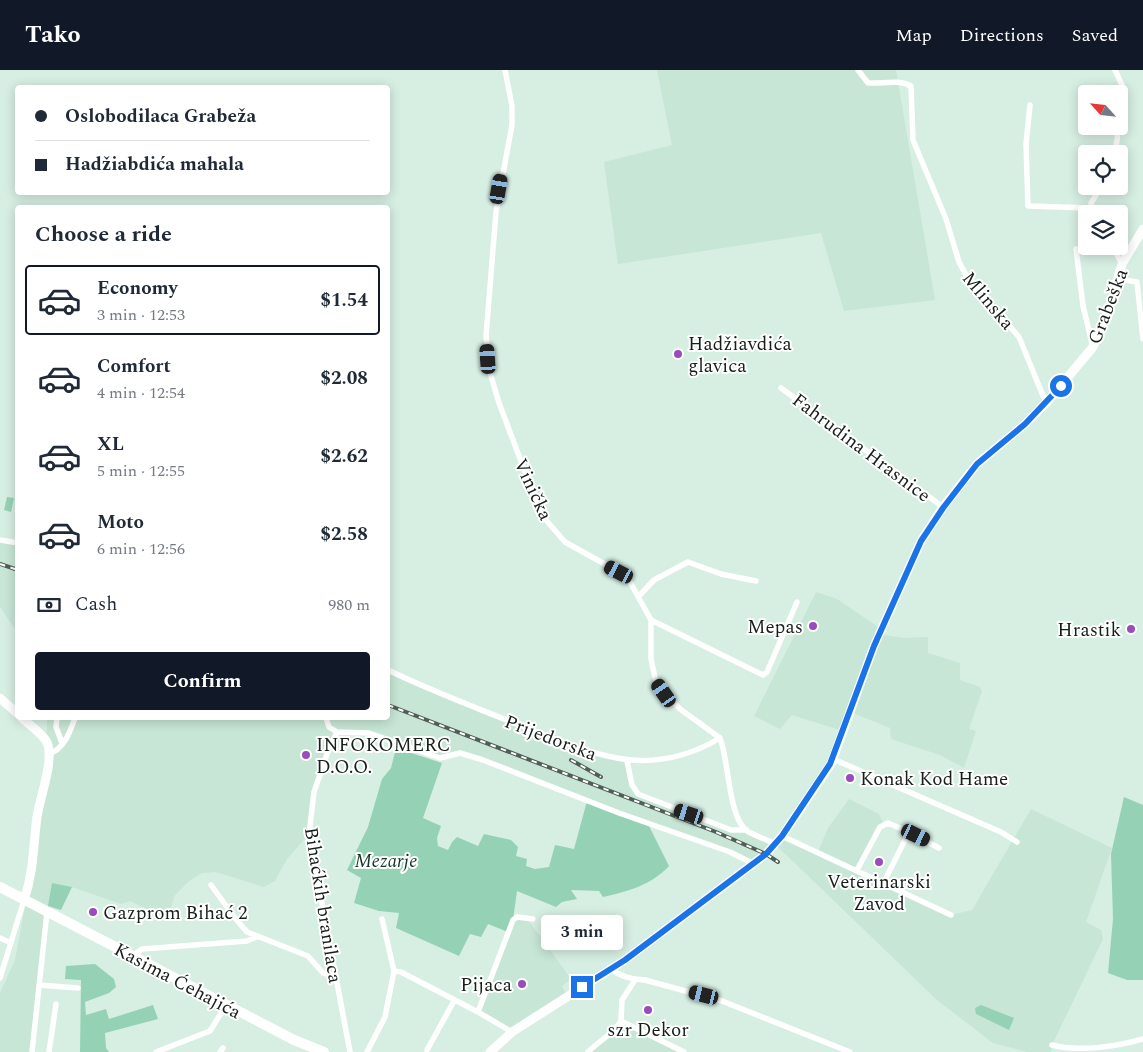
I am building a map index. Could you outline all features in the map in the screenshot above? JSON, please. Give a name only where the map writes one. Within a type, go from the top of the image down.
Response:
[{"type":"main road","name":"Kasima Ćehajića","points":[[0,887],[306,1046],[324,1052]]},
{"type":"street","name":"Vinička","points":[[505,70],[512,106],[512,125],[499,189],[486,336],[491,376],[508,429],[536,501],[546,520],[565,542],[624,576],[639,596],[651,620],[651,659],[656,682],[680,709],[720,738]]},
{"type":"street","name":"Mlinska","points":[[858,70],[868,83],[891,82],[911,86],[913,140],[946,219],[962,270],[1019,337],[1046,403]]},
{"type":"street","points":[[1114,70],[1121,79],[1122,85]]},
{"type":"street","points":[[1030,106],[1026,144],[1028,206],[1078,210]]},
{"type":"street","name":"Grabeška","points":[[490,1052],[512,1032],[611,969],[766,854],[776,844],[832,759],[858,687],[891,606],[921,541],[943,508],[977,464],[1025,424],[1046,403],[1093,347],[1100,333],[1122,264],[1143,229]]},
{"type":"street","points":[[1076,249],[1083,306],[1093,347]]},
{"type":"street","points":[[1117,255],[1122,264]]},
{"type":"street","points":[[1118,279],[1134,280],[1137,282],[1143,339]]},
{"type":"street","name":"Fahrudina Hrasnice","points":[[780,388],[943,508]]},
{"type":"street","points":[[0,540],[15,542]]},
{"type":"street","points":[[639,596],[654,580],[688,562],[721,574],[756,581]]},
{"type":"street","points":[[651,620],[763,674],[767,672],[797,602]]},
{"type":"street","name":"Prijedorska","points":[[390,671],[478,710],[582,750],[627,761],[647,762],[688,754],[720,738]]},
{"type":"street","points":[[0,698],[15,711]]},
{"type":"street","points":[[0,978],[11,943],[28,902],[34,860],[37,815],[48,754],[46,740],[24,720]]},
{"type":"street","points":[[57,720],[56,727],[62,743]]},
{"type":"street","points":[[48,754],[57,751],[67,739],[74,720]]},
{"type":"street","points":[[327,720],[329,726],[337,732],[368,732],[440,758],[460,754],[483,760],[619,813],[730,852],[752,864]]},
{"type":"street","name":"Bihaćkih branilaca","points":[[337,732],[316,785],[310,815],[309,834],[350,1052]]},
{"type":"street","points":[[720,738],[736,812],[747,830]]},
{"type":"street","points":[[832,759],[1002,832],[1017,842]]},
{"type":"street","points":[[627,761],[632,785],[638,794],[730,830],[747,830],[776,844]]},
{"type":"street","points":[[857,870],[884,824],[893,824],[939,848]]},
{"type":"street","points":[[884,882],[909,832]]},
{"type":"street","points":[[782,836],[952,915]]},
{"type":"street","points":[[211,885],[234,918],[247,932],[308,956],[323,973],[335,976]]},
{"type":"street","points":[[32,1052],[47,912]]},
{"type":"street","points":[[478,1012],[513,920],[517,917],[533,918]]},
{"type":"street","points":[[367,1052],[385,1017],[394,971],[382,919]]},
{"type":"street","points":[[133,956],[142,949],[247,941],[256,937]]},
{"type":"street","points":[[0,938],[11,943]]},
{"type":"street","points":[[611,969],[617,974],[635,980],[644,980],[704,995],[850,1052]]},
{"type":"street","points":[[394,971],[401,972],[512,1032]]},
{"type":"street","points":[[588,1052],[600,1040],[611,1035],[620,1021],[622,1000],[635,980]]},
{"type":"street","points":[[39,985],[78,988]]},
{"type":"street","points":[[427,1050],[454,1001]]},
{"type":"street","points":[[48,1052],[56,1004]]},
{"type":"street","points":[[156,1052],[210,1031],[226,1005]]},
{"type":"street","points":[[620,1021],[684,1052]]},
{"type":"street","points":[[1052,1045],[1063,1048],[1107,1048],[1143,1039]]},
{"type":"shaded area","points":[[657,70],[896,70],[935,300],[844,311],[821,233],[618,264],[604,162],[672,145]]},
{"type":"shaded area","points":[[0,540],[15,543],[15,629],[0,607]]},
{"type":"shaded area","points":[[816,592],[837,599],[881,629],[843,731],[792,715],[780,729],[754,716]]},
{"type":"shaded area","points":[[883,635],[904,638],[928,637],[928,653],[960,663],[960,680],[980,687],[982,691],[969,729],[976,731],[964,768],[940,755],[891,739],[890,728],[853,713]]},
{"type":"shaded area","points":[[390,671],[515,723],[627,761],[633,789],[731,830],[747,830],[775,844],[782,836],[818,852],[828,828],[849,799],[879,814],[884,824],[857,870],[951,915],[972,910],[1031,809],[1112,848],[1086,922],[1101,930],[1103,939],[1052,1045],[1051,1052],[1027,1052],[993,1043],[937,1000],[776,845],[752,863],[740,856],[460,753],[444,757],[369,733],[337,732],[319,778],[309,834],[287,859],[275,881],[264,887],[216,872],[202,873],[189,881],[175,895],[167,918],[130,901],[121,904],[75,888],[52,883],[32,1052],[0,1052],[0,993],[15,960],[26,901],[48,754],[42,737],[47,731],[47,720],[390,720]]},
{"type":"shaded area","points":[[526,917],[571,979],[562,986],[567,996],[512,1032],[478,1012],[513,920]]},
{"type":"shaded area","points":[[621,1021],[684,1052],[588,1052]]},
{"type":"green space","points":[[7,497],[14,498],[11,512],[4,510]]},
{"type":"green space","name":"Mezarje","points":[[396,748],[442,763],[423,818],[441,826],[437,838],[438,846],[448,850],[457,837],[478,846],[484,834],[511,840],[518,847],[516,856],[527,859],[526,866],[535,869],[549,867],[555,845],[574,849],[587,801],[648,824],[669,866],[655,878],[630,890],[612,895],[603,897],[599,891],[571,890],[577,899],[562,902],[556,907],[517,891],[513,920],[508,932],[488,924],[481,937],[470,934],[459,956],[396,928],[399,913],[379,911],[354,903],[361,878],[347,870],[368,827],[382,779],[391,768]]},
{"type":"green space","points":[[1124,797],[1143,805],[1143,980],[1127,980],[1108,973],[1113,919],[1111,854]]},
{"type":"green space","points":[[52,883],[72,887],[61,910],[48,906]]},
{"type":"green space","points":[[95,964],[114,979],[116,987],[109,993],[85,1002],[86,1015],[106,1009],[109,1019],[153,1005],[158,1019],[105,1033],[106,1048],[109,1052],[80,1052],[81,980],[65,979],[66,966]]},
{"type":"green space","points":[[981,1005],[1014,1018],[1009,1030],[976,1014],[975,1008]]},
{"type":"railway","points":[[0,564],[15,569]]},
{"type":"railway","points":[[390,706],[716,832],[766,854],[778,862]]},
{"type":"railway","points":[[571,760],[601,777]]},
{"type":"place","name":"Hadžiavdića glavica","points":[[678,354]]},
{"type":"place","name":"Mepas","points":[[813,626]]},
{"type":"place","name":"Hrastik","points":[[1131,629]]},
{"type":"place","name":"INFOKOMERC D.O.O.","points":[[306,755]]},
{"type":"place","name":"Konak Kod Hame","points":[[850,778]]},
{"type":"place","name":"Veterinarski Zavod","points":[[879,862]]},
{"type":"place","name":"Gazprom Bihać 2","points":[[93,912]]},
{"type":"place","name":"Pijaca","points":[[522,984]]},
{"type":"place","name":"szr Dekor","points":[[648,1010]]},
{"type":"route","points":[[582,987],[625,960],[766,854],[776,844],[830,764],[874,646],[921,541],[943,508],[977,464],[1025,424],[1061,386]]}]
